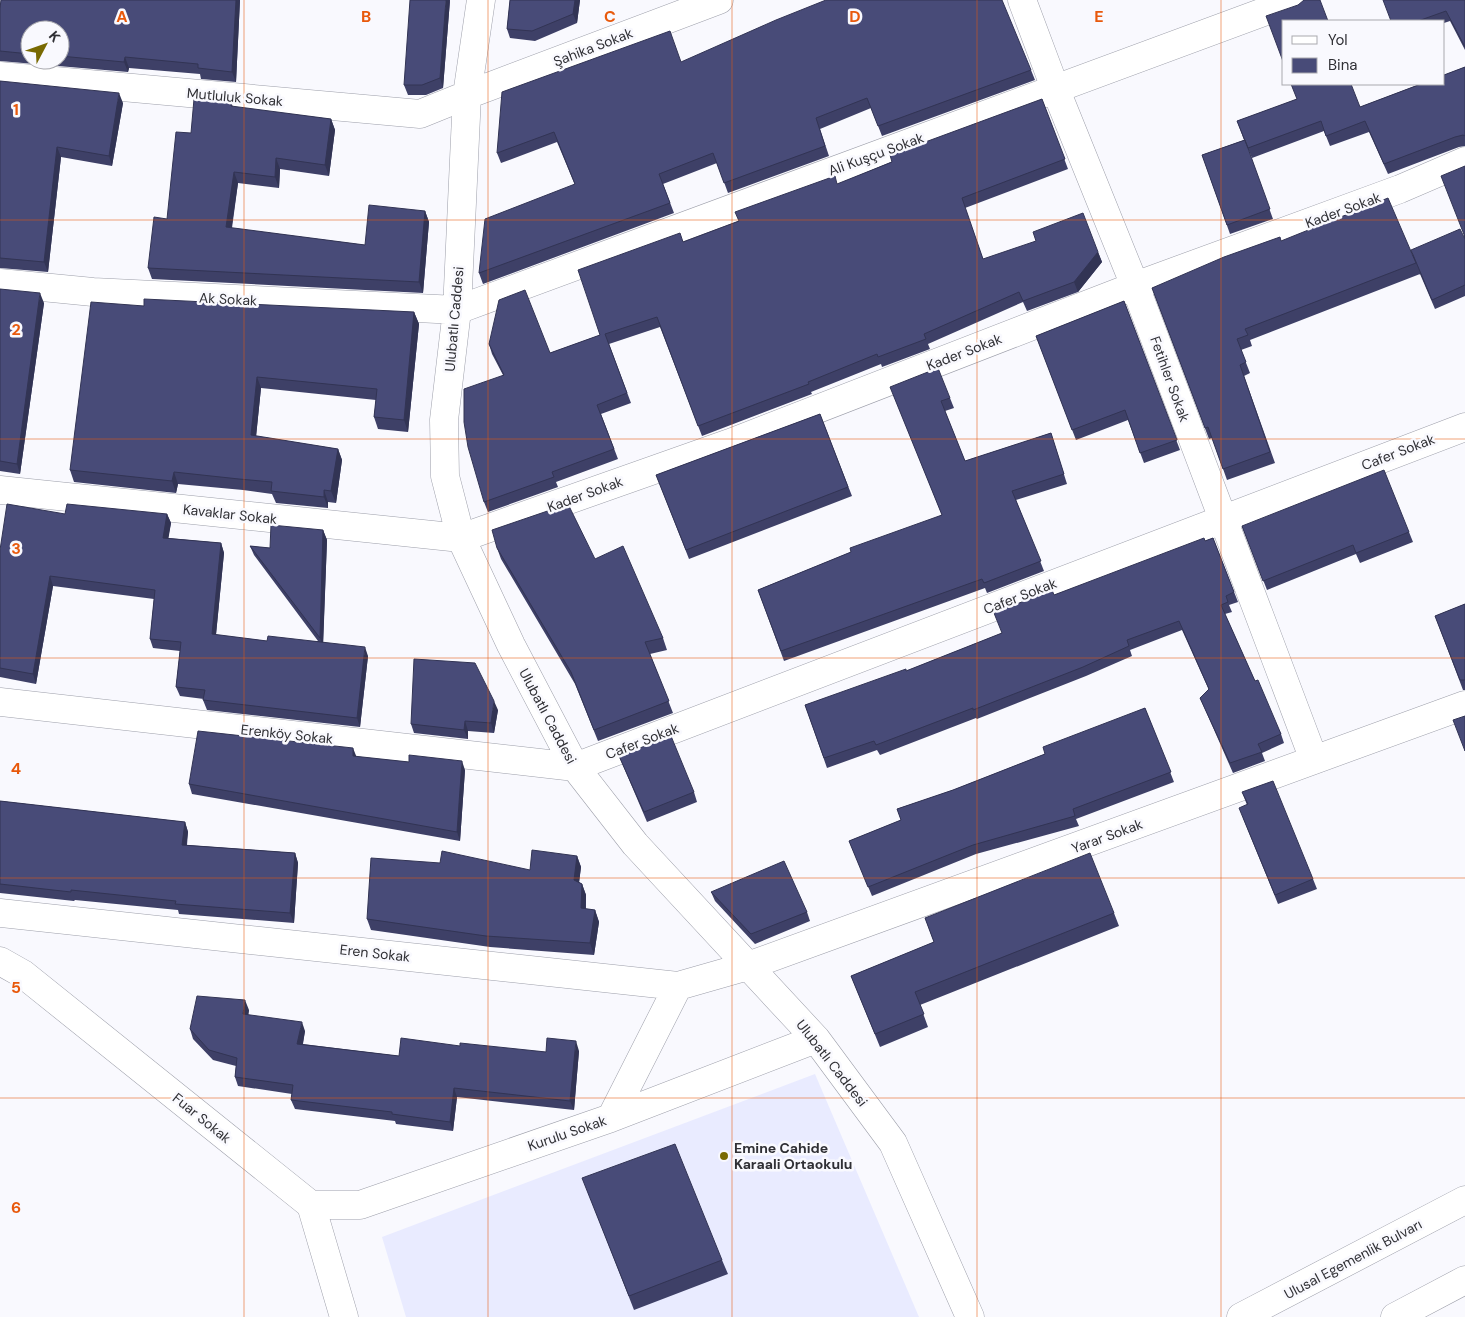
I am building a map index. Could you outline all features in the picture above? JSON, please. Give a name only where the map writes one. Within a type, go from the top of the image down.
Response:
[{"type":"street","name":"Ulubatlı Caddesi","points":[[481,0],[467,95],[457,310],[444,420],[445,476],[461,538],[511,645],[575,767],[635,844],[816,1038],[893,1143],[970,1317]]},
{"type":"street","name":"Şahika Sokak","points":[[467,95],[719,0]]},
{"type":"street","name":"Fetihler Sokak","points":[[1022,0],[1055,88],[1135,286],[1314,760]]},
{"type":"street","name":"Ali Kuşçu Sokak","points":[[457,310],[1296,0]]},
{"type":"street","name":"Mutluluk Sokak","points":[[0,76],[420,114],[467,95]]},
{"type":"street","name":"Kader Sokak","points":[[461,538],[730,443],[1135,286],[1400,189],[1465,161]]},
{"type":"street","name":"Ak Sokak","points":[[0,283],[93,292],[457,310]]},
{"type":"street","name":"Cafer Sokak","points":[[575,767],[1465,427]]},
{"type":"street","name":"Kavaklar Sokak","points":[[0,490],[461,538]]},
{"type":"street","name":"Erenköy Sokak","points":[[0,702],[575,767]]},
{"type":"street","name":"Yarar Sokak","points":[[748,966],[1465,705]]},
{"type":"street","name":"Eren Sokak","points":[[0,912],[678,986],[748,966]]},
{"type":"street","name":"Fuar Sokak","points":[[0,961],[23,974],[312,1205]]},
{"type":"street","points":[[611,1118],[678,986]]},
{"type":"street","name":"Kurulu Sokak","points":[[312,1205],[360,1205],[611,1118],[816,1038]]},
{"type":"street","name":"Ulusal Egemenlik Bulvarı","points":[[1241,1317],[1465,1200]]},
{"type":"street","points":[[312,1205],[344,1317]]},
{"type":"street","points":[[1394,1317],[1465,1280]]},
{"type":"shaded area","name":"Emine Cahide Karaali Ortaokulu","points":[[815,1074],[919,1317],[406,1317],[382,1237]]},
{"type":"building","points":[[1,0],[236,0],[232,72],[198,68],[198,64],[125,57],[124,62],[70,57],[70,20],[20,20],[20,53],[0,51]]},
{"type":"building","points":[[410,0],[446,0],[440,78],[422,85],[404,85]]},
{"type":"building","points":[[510,0],[575,0],[573,14],[532,31],[507,29]]},
{"type":"building","points":[[826,0],[1002,0],[1031,70],[878,126],[867,98],[816,118],[825,146],[724,183],[713,153],[659,174],[670,203],[479,273],[485,219],[575,184],[554,132],[497,153],[502,92],[670,31],[681,62]]},
{"type":"building","points":[[1304,0],[1320,0],[1328,20],[1282,20],[1282,59],[1266,16],[1298,5]]},
{"type":"building","points":[[1383,0],[1465,0],[1465,47],[1446,11],[1421,20],[1391,20]]},
{"type":"building","points":[[1465,67],[1465,136],[1455,137],[1384,164],[1365,121],[1326,136],[1321,121],[1248,148],[1237,121],[1297,99],[1291,85],[1351,85],[1360,107],[1418,85],[1445,85],[1445,75]]},
{"type":"building","points":[[0,81],[119,93],[109,156],[57,147],[44,262],[0,258]]},
{"type":"building","points":[[194,99],[231,102],[231,106],[331,119],[325,165],[276,158],[275,177],[234,172],[226,227],[365,245],[369,205],[425,211],[419,282],[148,268],[154,217],[167,219],[176,132],[191,133]]},
{"type":"building","points":[[1042,99],[1065,159],[962,198],[983,259],[1036,241],[1033,232],[1083,213],[1098,252],[1074,282],[1023,301],[1019,292],[924,334],[926,339],[878,357],[877,354],[808,382],[809,384],[698,426],[657,317],[605,334],[627,393],[597,405],[614,449],[552,472],[554,477],[484,502],[468,447],[464,422],[464,389],[504,375],[489,344],[499,300],[525,290],[550,353],[600,335],[578,270],[680,233],[683,242],[739,221],[735,212],[835,176],[837,184],[892,162],[890,155]]},
{"type":"building","points":[[1245,140],[1270,209],[1227,225],[1202,155]]},
{"type":"building","points":[[1465,166],[1465,237],[1441,176]]},
{"type":"building","points":[[1388,198],[1416,263],[1245,329],[1248,335],[1237,339],[1246,362],[1240,365],[1270,452],[1223,469],[1208,427],[1205,428],[1152,288],[1224,257],[1280,237],[1281,241]]},
{"type":"building","points":[[1460,229],[1465,239],[1465,285],[1432,300],[1411,250]]},
{"type":"building","points":[[0,289],[40,293],[17,464],[0,461]]},
{"type":"building","points":[[144,299],[414,312],[404,420],[374,417],[377,389],[257,377],[251,435],[338,449],[331,491],[324,490],[324,497],[271,491],[272,482],[174,472],[172,481],[70,470],[91,302],[144,306]]},
{"type":"building","points":[[1124,301],[1177,440],[1140,453],[1125,410],[1072,430],[1036,336]]},
{"type":"building","points":[[938,368],[950,398],[941,401],[965,461],[1051,433],[1064,474],[1012,491],[1041,561],[984,583],[982,579],[781,651],[758,590],[851,552],[850,548],[942,515],[890,387]]},
{"type":"building","points":[[820,414],[848,487],[686,550],[656,475]]},
{"type":"building","points":[[1384,470],[1409,532],[1356,553],[1353,545],[1263,581],[1242,526]]},
{"type":"building","points":[[7,504],[65,514],[67,504],[167,514],[163,538],[221,543],[212,634],[267,641],[268,636],[365,647],[357,718],[203,700],[205,690],[176,687],[181,642],[150,639],[155,590],[50,576],[33,674],[0,668],[0,550]]},
{"type":"building","points":[[568,504],[595,559],[623,546],[663,638],[645,642],[669,701],[594,730],[571,672],[497,548],[492,530]]},
{"type":"building","points":[[271,525],[323,530],[320,638],[250,546],[270,548]]},
{"type":"building","points":[[1204,538],[1205,541],[1213,538],[1234,592],[1226,596],[1228,602],[1221,605],[1255,681],[1258,680],[1281,734],[1258,744],[1262,752],[1230,763],[1200,698],[1209,689],[1179,621],[1127,640],[1129,646],[1083,667],[973,710],[973,708],[876,745],[874,741],[824,758],[805,705],[906,669],[906,671],[1002,633],[994,613],[1052,590],[1054,595]]},
{"type":"building","points":[[1465,604],[1465,680],[1460,680],[1435,616]]},
{"type":"building","points":[[414,659],[475,663],[494,701],[491,723],[465,721],[464,730],[411,724]]},
{"type":"building","points":[[1145,708],[1171,772],[1073,809],[1075,816],[973,845],[868,887],[849,841],[901,820],[897,809],[953,790],[1045,754],[1043,747]]},
{"type":"building","points":[[1465,716],[1465,751],[1453,720]]},
{"type":"building","points":[[198,731],[353,748],[353,756],[409,762],[409,755],[462,761],[457,832],[189,784]]},
{"type":"building","points":[[671,736],[694,792],[644,812],[619,756]]},
{"type":"building","points":[[1273,781],[1313,879],[1275,895],[1239,808],[1248,804],[1242,792]]},
{"type":"building","points":[[0,801],[185,822],[182,845],[295,853],[290,913],[175,904],[176,901],[0,884]]},
{"type":"building","points":[[532,850],[577,856],[574,880],[582,884],[581,908],[595,910],[590,943],[486,936],[367,919],[371,858],[440,863],[442,851],[530,870]]},
{"type":"building","points":[[1090,853],[1114,913],[915,992],[924,1014],[875,1034],[851,976],[934,942],[925,918]]},
{"type":"building","points":[[784,861],[807,912],[751,934],[711,892]]},
{"type":"building","points":[[197,996],[245,1000],[243,1014],[302,1022],[297,1044],[399,1056],[401,1038],[460,1046],[460,1043],[546,1052],[547,1038],[576,1041],[570,1101],[454,1088],[450,1122],[392,1114],[392,1112],[291,1100],[293,1085],[235,1077],[237,1058],[209,1050],[190,1029]]},
{"type":"building","points":[[675,1144],[722,1260],[629,1296],[582,1178]]},
{"type":"place","name":"Emine Cahide Karaali Ortaokulu","points":[[724,1156]]}]
